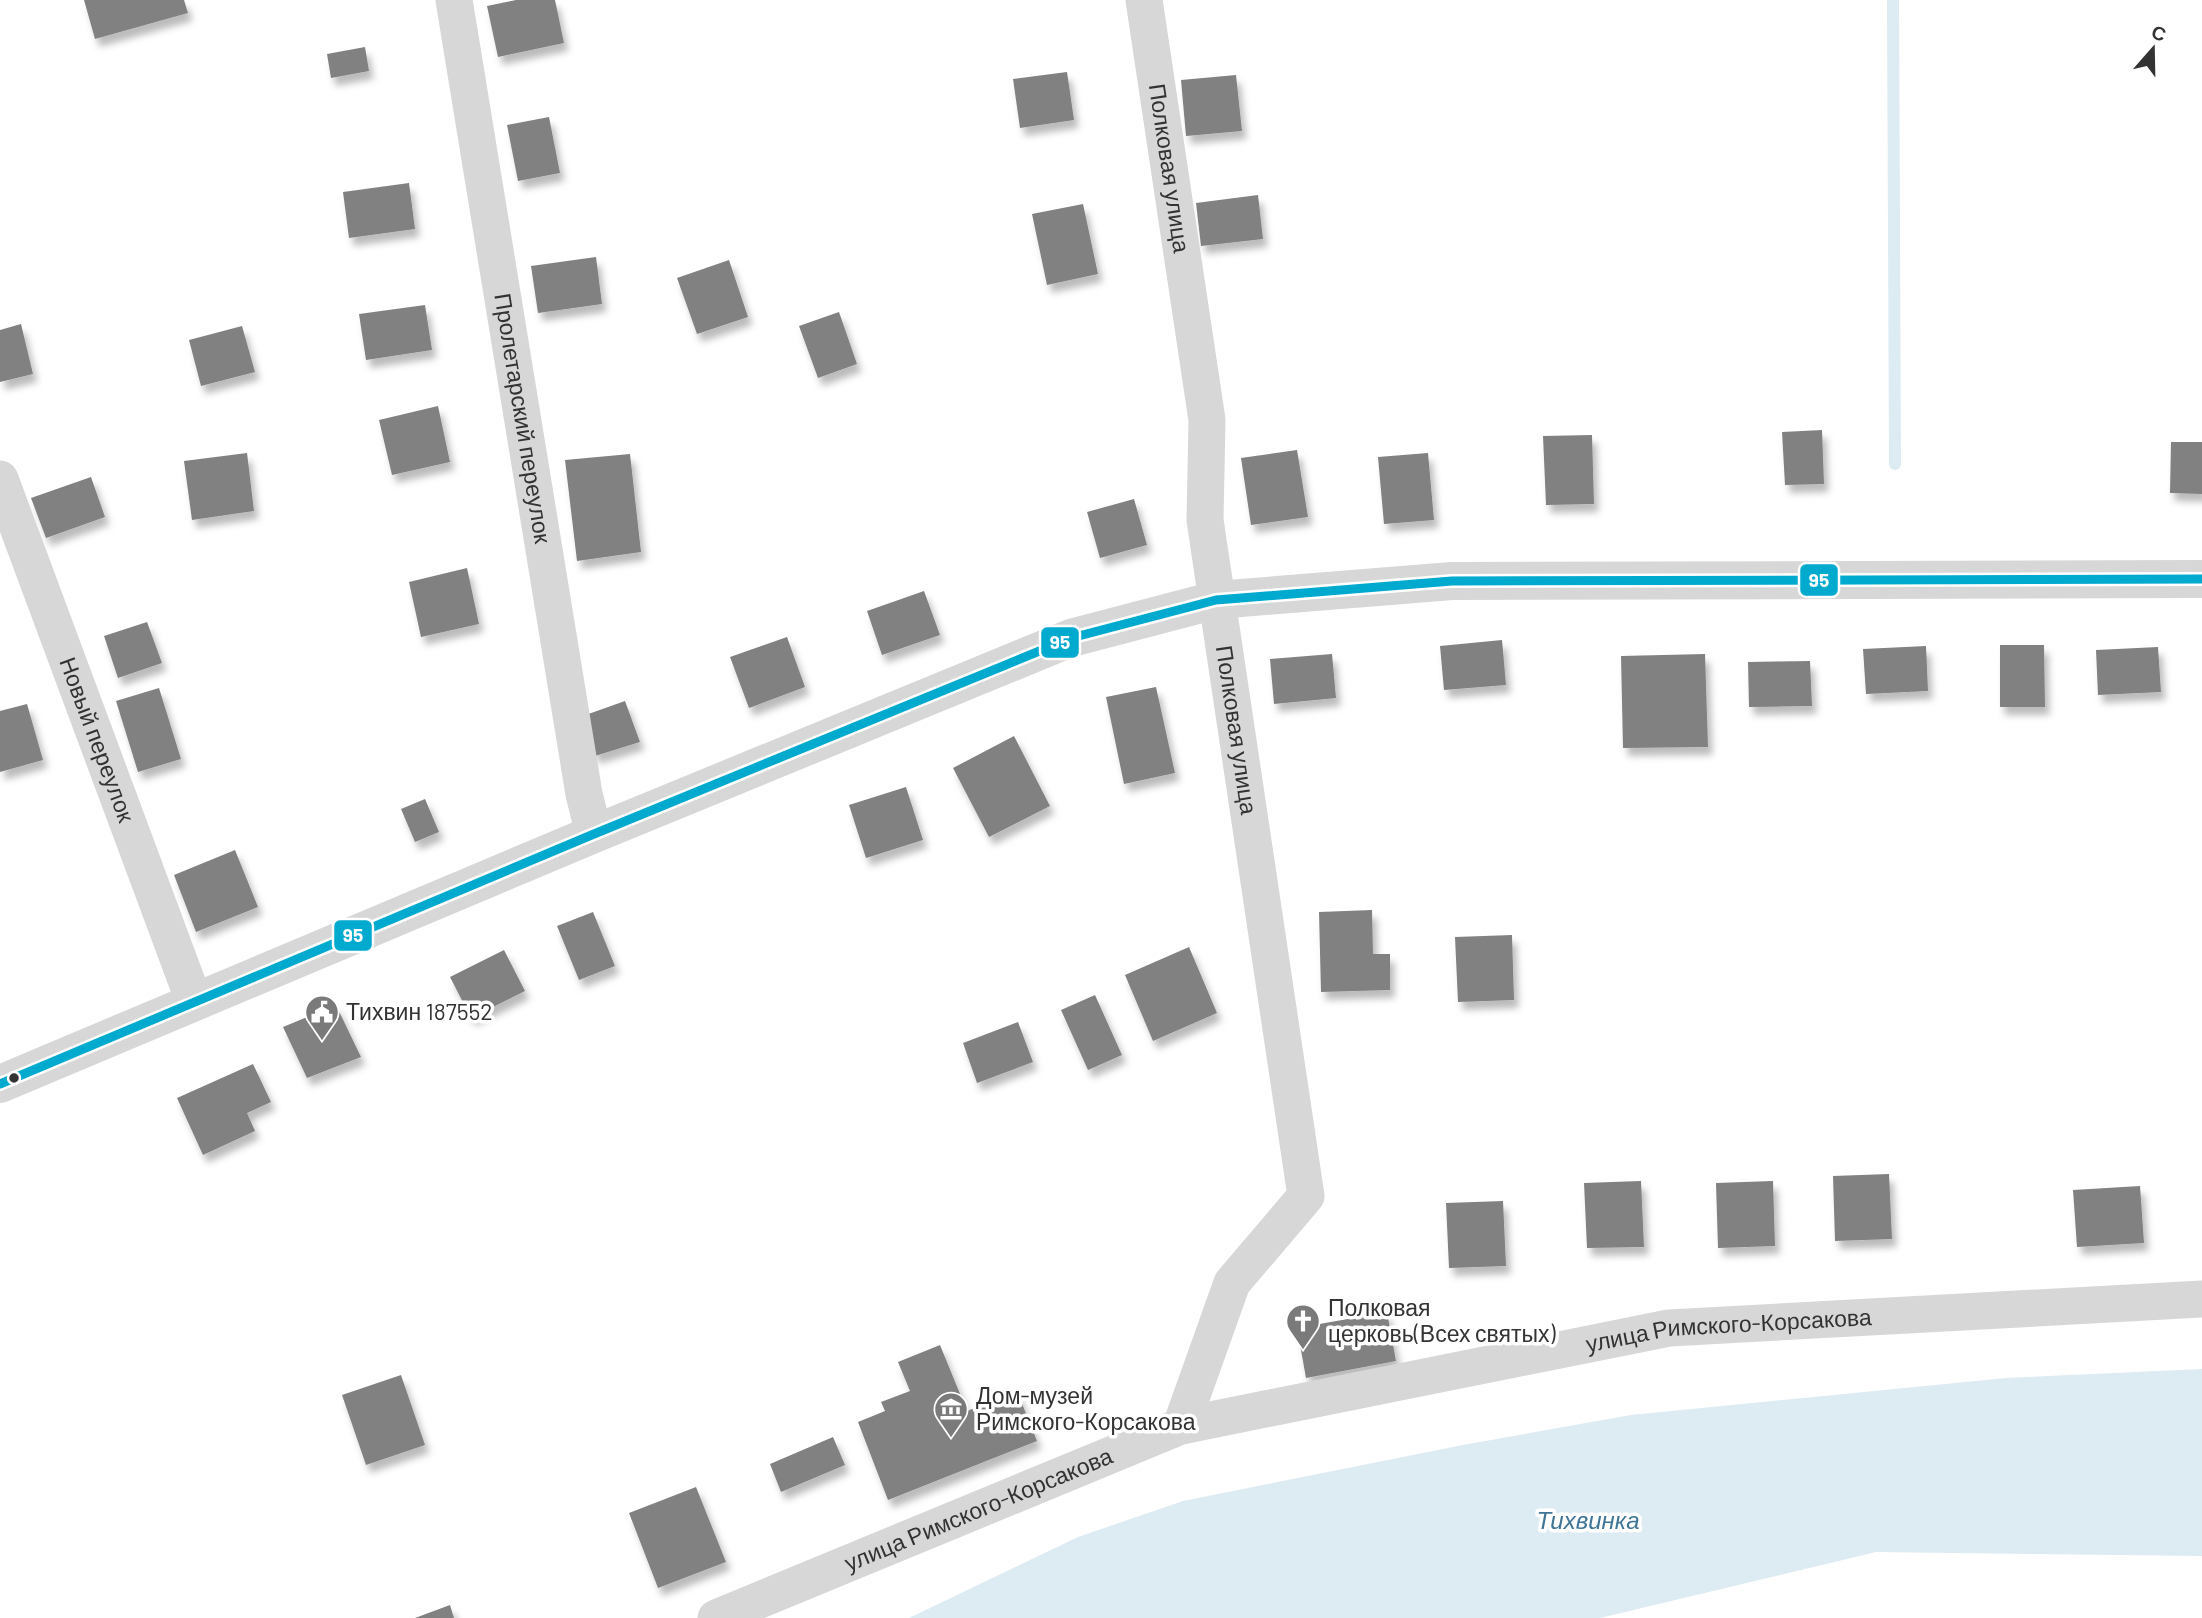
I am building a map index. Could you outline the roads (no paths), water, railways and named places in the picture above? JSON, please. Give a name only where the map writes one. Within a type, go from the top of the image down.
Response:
[{"type":"street","name":"Пролетарский переулок","points":[[454,0],[584,794],[594,834]]},
{"type":"street","name":"Полковая улица","points":[[1144,0],[1207,420],[1205,520],[1306,1196],[1233,1283],[1181,1426]]},
{"type":"street","name":"Новый переулок","points":[[0,479],[194,1001]]},
{"type":"street","points":[[0,1084],[594,834],[1071,638],[1216,600],[1452,581],[2202,579]]},
{"type":"street","name":"улица Римского-Корсакова","points":[[716,1618],[1181,1426],[1669,1328],[2202,1299]]},
{"type":"water","name":"Тихвинка","points":[[2202,1369],[2202,1556],[1876,1552],[1600,1618],[909,1618],[1078,1537],[1183,1501],[1463,1445],[1631,1415],[2006,1378]]},
{"type":"waterway","points":[[1893,0],[1895,464]]},
{"type":"place","name":"Тихвин 187552","points":[[322,1042]]},
{"type":"place","name":"Полковая церковь(Всех святых)","points":[[1303,1351]]},
{"type":"place","name":"Дом-музей Римского-Корсакова","points":[[951,1439]]}]
